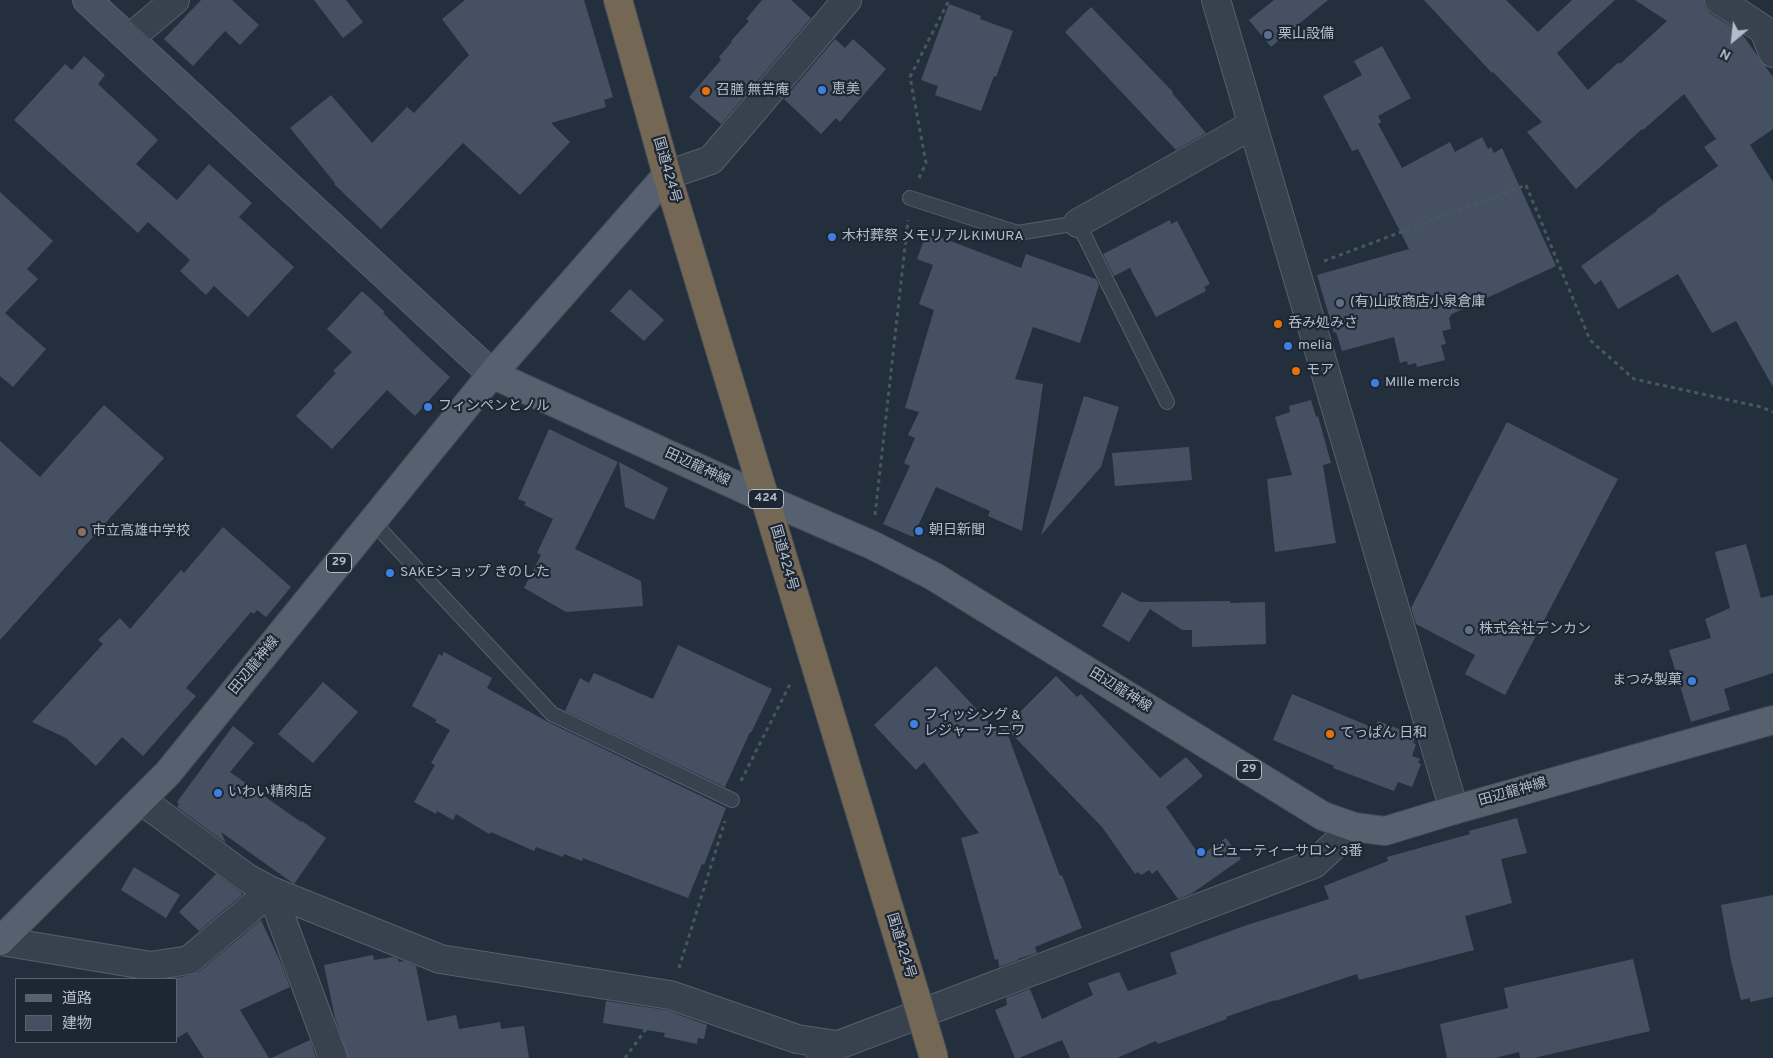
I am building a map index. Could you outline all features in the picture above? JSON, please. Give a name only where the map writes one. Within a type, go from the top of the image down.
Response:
[{"type":"highway","name":"国道424号","points":[[618,0],[667,175],[934,1058]]},
{"type":"main road","name":"田辺龍神線","points":[[0,941],[168,773],[492,374],[667,175]]},
{"type":"main road","name":"田辺龍神線","points":[[492,374],[766,499],[872,545],[933,576],[1323,816],[1354,827],[1385,831],[1773,720]]},
{"type":"street","points":[[87,0],[492,374]]},
{"type":"street","points":[[130,38],[175,0]]},
{"type":"street","points":[[667,175],[711,160],[847,0]]},
{"type":"street","points":[[1216,0],[1454,810]]},
{"type":"street","points":[[1719,0],[1764,30],[1773,53]]},
{"type":"street","points":[[1078,224],[1252,125]]},
{"type":"street","points":[[141,800],[247,878],[270,891],[440,959],[670,995],[797,1039],[837,1045]]},
{"type":"street","points":[[804,1058],[1314,864],[1354,827]]},
{"type":"street","points":[[0,941],[151,966],[189,960],[270,891]]},
{"type":"street","points":[[270,891],[333,1058]]},
{"type":"lane","points":[[910,198],[1018,233],[1078,224],[1167,402]]},
{"type":"lane","points":[[373,522],[552,714],[732,800]]},
{"type":"path","points":[[872,545],[910,198],[926,163],[910,77],[949,0]]},
{"type":"path","points":[[1295,272],[1526,186],[1590,340],[1634,379],[1762,407],[1773,412]]},
{"type":"path","points":[[625,1058],[670,995],[732,800],[809,647]]},
{"type":"building","points":[[201,0],[232,0],[259,25],[240,45],[225,31],[193,66],[164,39]]},
{"type":"building","points":[[314,0],[346,0],[363,22],[343,38]]},
{"type":"building","points":[[465,0],[584,0],[613,97],[604,100],[606,107],[551,123],[570,142],[520,195],[463,143],[381,229],[334,184],[290,128],[331,95],[372,143],[407,107],[414,113],[469,55],[442,19]]},
{"type":"building","points":[[762,0],[791,0],[811,18],[721,124],[689,97],[721,60],[719,57],[749,21],[746,19]]},
{"type":"building","points":[[1274,0],[1328,0],[1271,47],[1249,20]]},
{"type":"building","points":[[1424,0],[1506,0],[1538,32],[1572,0],[1615,0],[1557,53],[1588,90],[1667,21],[1635,0],[1704,0],[1705,7],[1710,13],[1742,34],[1773,77],[1773,129],[1750,145],[1773,182],[1773,387],[1736,321],[1712,333],[1678,274],[1618,309],[1601,280],[1595,285],[1581,266],[1718,166],[1704,147],[1716,139],[1684,94],[1576,189],[1527,132],[1542,122],[1492,73]]},
{"type":"building","points":[[949,4],[981,16],[980,19],[1013,31],[981,111],[935,95],[938,86],[921,80]]},
{"type":"building","points":[[1091,7],[1173,92],[1206,133],[1176,150],[1065,32]]},
{"type":"building","points":[[835,39],[845,48],[853,39],[886,69],[840,122],[836,118],[821,134],[784,99]]},
{"type":"building","points":[[1382,46],[1411,98],[1378,116],[1381,122],[1378,124],[1402,168],[1450,142],[1455,152],[1482,137],[1488,149],[1491,147],[1494,153],[1502,148],[1556,266],[1450,315],[1451,329],[1442,331],[1446,344],[1441,345],[1445,360],[1417,367],[1416,363],[1408,365],[1407,361],[1400,363],[1394,337],[1342,351],[1336,332],[1334,333],[1317,275],[1409,249],[1358,149],[1352,151],[1323,96],[1362,75],[1354,61]]},
{"type":"building","points":[[84,56],[105,75],[98,84],[158,140],[136,164],[177,200],[209,164],[252,203],[239,217],[294,267],[248,317],[214,286],[206,295],[180,271],[190,260],[148,222],[138,233],[14,120],[65,64],[72,70]]},
{"type":"building","points":[[0,192],[53,241],[27,269],[38,279],[5,313],[46,349],[13,387],[0,376]]},
{"type":"building","points":[[1170,220],[1171,224],[1177,221],[1210,284],[1204,287],[1206,291],[1156,317],[1130,268],[1114,276],[1103,254]]},
{"type":"building","points":[[927,232],[1021,268],[1026,254],[1096,279],[1099,285],[1080,343],[1033,327],[1015,379],[1043,384],[1022,531],[988,516],[990,511],[936,487],[913,537],[883,524],[910,466],[904,463],[915,438],[908,435],[919,412],[905,408],[934,310],[919,304],[933,265],[917,259]]},
{"type":"building","points":[[630,289],[664,320],[644,341],[610,311]]},
{"type":"building","points":[[362,291],[450,377],[415,416],[387,390],[332,449],[296,416],[336,373],[333,371],[352,352],[327,329]]},
{"type":"building","points":[[1084,396],[1119,407],[1101,467],[1041,535]]},
{"type":"building","points":[[1311,400],[1316,417],[1318,416],[1331,463],[1323,465],[1336,543],[1275,552],[1267,479],[1292,475],[1275,417],[1290,412],[1289,406]]},
{"type":"building","points":[[104,405],[164,458],[0,640],[0,441],[40,477]]},
{"type":"building","points":[[1507,422],[1618,479],[1505,695],[1465,674],[1475,655],[1416,624],[1411,608]]},
{"type":"building","points":[[549,429],[618,462],[575,549],[641,581],[643,606],[566,612],[524,588],[541,555],[537,553],[553,519],[524,505],[526,502],[518,499]]},
{"type":"building","points":[[1189,447],[1192,480],[1115,486],[1112,453]]},
{"type":"building","points":[[619,462],[668,488],[654,520],[625,507]]},
{"type":"building","points":[[223,527],[291,587],[266,617],[257,610],[254,614],[251,612],[186,688],[196,696],[143,756],[122,737],[96,766],[66,738],[32,722],[103,644],[98,640],[120,618],[130,629],[181,570],[184,573]]},
{"type":"building","points":[[1746,544],[1761,598],[1773,595],[1773,673],[1724,689],[1730,710],[1691,722],[1669,650],[1711,638],[1705,619],[1730,608],[1715,552]]},
{"type":"building","points":[[1122,592],[1140,602],[1265,602],[1266,644],[1192,647],[1192,630],[1182,630],[1150,609],[1129,642],[1102,626]]},
{"type":"building","points":[[678,645],[772,689],[725,787],[565,711],[580,678],[589,683],[594,673],[653,699]]},
{"type":"building","points":[[444,652],[492,678],[487,688],[548,722],[726,808],[704,865],[702,864],[688,898],[583,858],[582,861],[564,854],[563,857],[536,847],[534,851],[491,832],[489,834],[456,814],[453,820],[437,811],[436,814],[414,802],[435,765],[431,763],[450,730],[435,722],[437,720],[412,706],[439,654],[442,656]]},
{"type":"building","points":[[936,666],[999,733],[1005,727],[1060,876],[1062,875],[1082,928],[1035,947],[1037,953],[999,967],[998,959],[995,960],[961,838],[979,833],[924,762],[916,770],[874,725]]},
{"type":"building","points":[[1056,676],[1077,697],[1081,694],[1160,778],[1186,757],[1203,776],[1166,807],[1200,856],[1226,838],[1241,859],[1191,894],[1178,899],[1157,870],[1152,874],[1149,870],[1141,875],[1138,872],[1135,874],[1102,827],[1005,727]]},
{"type":"building","points":[[323,682],[358,712],[313,763],[278,734]]},
{"type":"building","points":[[1292,694],[1376,729],[1378,721],[1407,732],[1406,735],[1415,738],[1413,743],[1416,744],[1412,756],[1420,759],[1418,763],[1421,764],[1412,787],[1398,782],[1394,791],[1333,768],[1334,766],[1273,740]]},
{"type":"building","points":[[233,726],[254,743],[230,772],[326,838],[294,884],[221,832],[226,843],[177,807],[179,804],[177,802]]},
{"type":"building","points":[[1517,818],[1527,853],[1501,859],[1512,903],[1465,916],[1474,950],[1359,980],[1357,974],[1226,1017],[1227,1019],[1158,1044],[1156,1041],[1117,1058],[1070,1058],[1062,1040],[1015,1058],[995,1010],[1007,1005],[1006,998],[1030,989],[1042,1019],[1093,995],[1088,983],[1119,972],[1128,991],[1177,974],[1170,953],[1244,926],[1329,899],[1324,886],[1388,861],[1387,857],[1470,834],[1469,831]]},
{"type":"building","points":[[134,867],[180,895],[166,918],[121,890]]},
{"type":"building","points":[[216,874],[243,894],[199,931],[179,912]]},
{"type":"building","points":[[1773,895],[1773,997],[1750,1002],[1750,998],[1741,1000],[1731,961],[1721,905]]},
{"type":"building","points":[[261,920],[290,987],[240,1010],[269,1058],[204,1058],[187,1032],[178,1038],[178,978],[176,978],[199,972]]},
{"type":"building","points":[[373,955],[374,960],[393,957],[398,959],[399,962],[404,961],[416,966],[427,1021],[456,1015],[459,1029],[500,1022],[501,1029],[524,1026],[529,1058],[348,1058],[335,1018],[324,965]]},
{"type":"building","points":[[1633,959],[1650,1031],[1534,1058],[1520,1058],[1519,1052],[1495,1058],[1447,1058],[1440,1024],[1508,1008],[1504,988]]},
{"type":"building","points":[[606,1001],[666,1010],[707,1025],[704,1039],[698,1038],[697,1044],[664,1037],[665,1033],[603,1023]]},
{"type":"building","points":[[310,1040],[316,1058],[271,1058]]},
{"type":"place","name":"栗山設備","points":[[1268,35]]},
{"type":"place","name":"恵美","points":[[822,90]]},
{"type":"place","name":"召膳 無苦庵","points":[[706,91]]},
{"type":"place","name":"木村葬祭 メモリアルKIMURA","points":[[832,237]]},
{"type":"place","name":"(有)山政商店小泉倉庫","points":[[1340,303]]},
{"type":"place","name":"呑み処みさ","points":[[1278,324]]},
{"type":"place","name":"melia","points":[[1288,346]]},
{"type":"place","name":"モア","points":[[1296,371]]},
{"type":"place","name":"Mille mercis","points":[[1375,383]]},
{"type":"place","name":"フィンペンとノル","points":[[428,407]]},
{"type":"place","name":"朝日新聞","points":[[919,531]]},
{"type":"place","name":"市立高雄中学校","points":[[82,532]]},
{"type":"place","name":"SAKEショップ きのした","points":[[390,573]]},
{"type":"place","name":"株式会社デンカン","points":[[1469,630]]},
{"type":"place","name":"まつみ製菓","points":[[1692,681]]},
{"type":"place","name":"フィッシング & レジャー ナニワ","points":[[914,724]]},
{"type":"place","name":"てっぱん 日和","points":[[1330,734]]},
{"type":"place","name":"いわい精肉店","points":[[218,793]]},
{"type":"place","name":"ビューティーサロン 3番","points":[[1201,852]]}]
